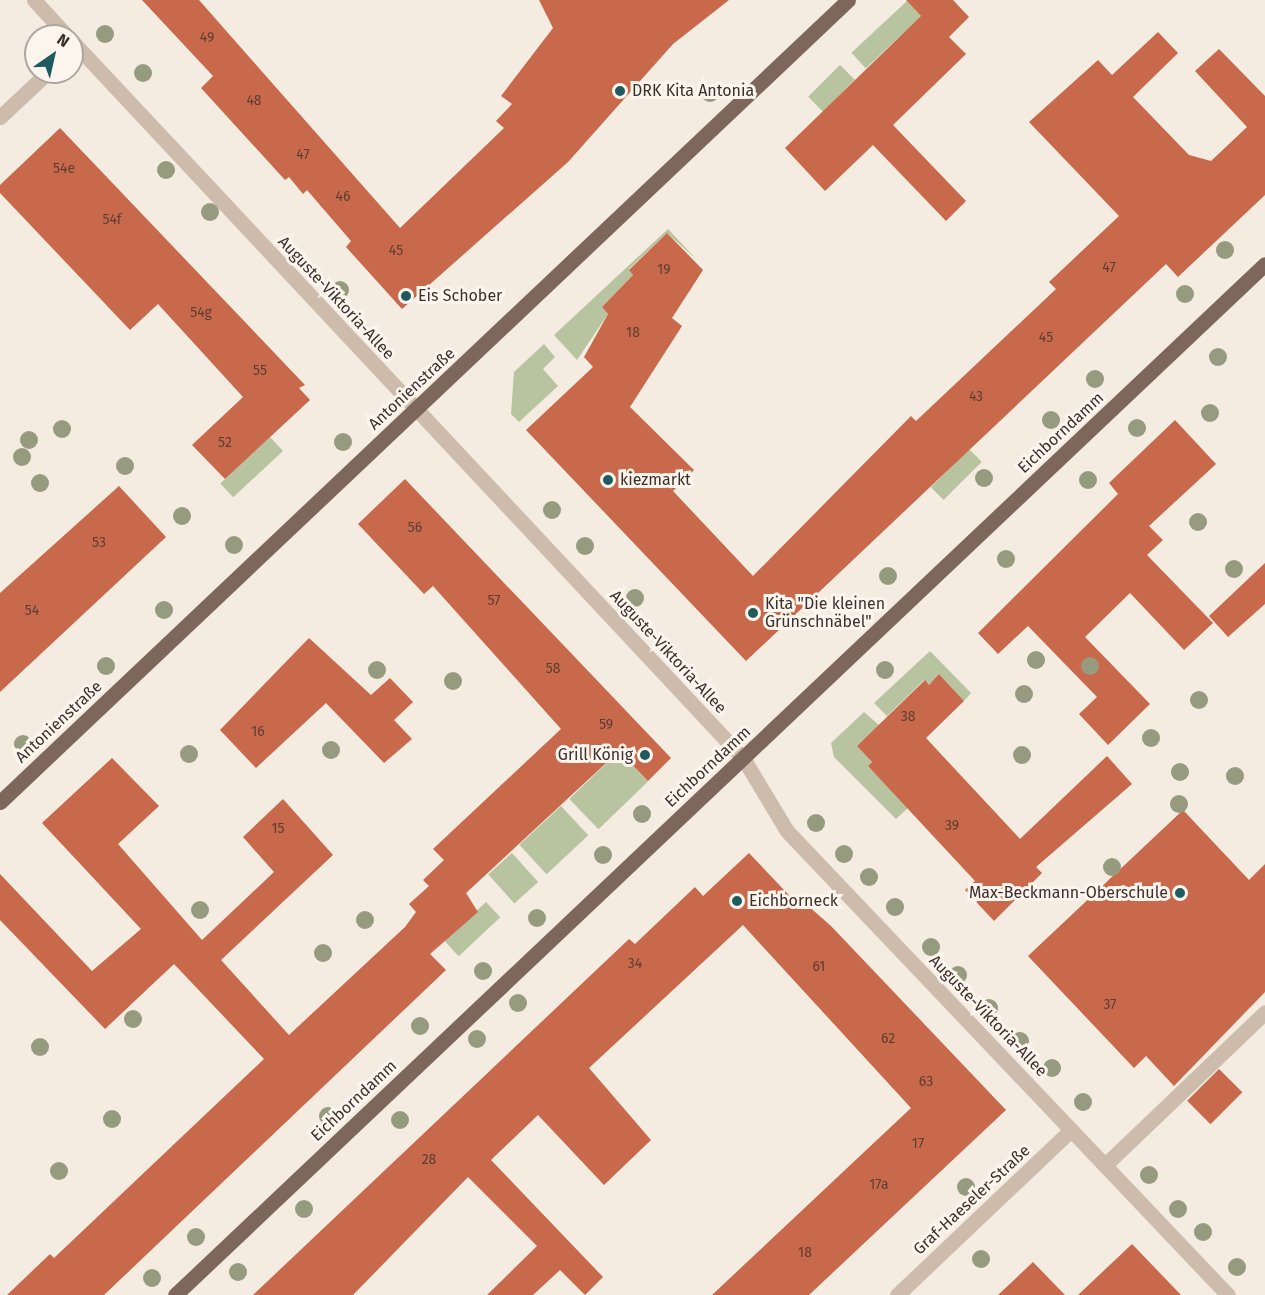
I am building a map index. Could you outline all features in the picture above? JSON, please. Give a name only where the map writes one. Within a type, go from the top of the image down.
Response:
[{"type":"main road","name":"Antonienstraße","points":[[0,802],[848,0]]},
{"type":"main road","name":"Eichborndamm","points":[[175,1295],[1265,264]]},
{"type":"street","name":"Auguste-Viktoria-Allee","points":[[34,0],[55,24]]},
{"type":"street","name":"Auguste-Viktoria-Allee","points":[[84,56],[743,758],[787,831],[1228,1295]]},
{"type":"street","points":[[0,117],[35,84]]},
{"type":"street","points":[[1105,1165],[1265,1012]]},
{"type":"street","name":"Graf-Haeseler-Straße","points":[[897,1295],[1071,1130]]},
{"type":"green space","points":[[907,1],[921,16],[866,68],[851,53]]},
{"type":"green space","points":[[840,65],[855,80],[823,112],[808,97]]},
{"type":"green space","points":[[668,229],[696,259],[667,233],[629,269],[633,275],[602,307],[608,314],[577,360],[554,335]]},
{"type":"green space","points":[[544,344],[555,357],[543,369],[558,386],[519,422],[511,414],[514,372]]},
{"type":"green space","points":[[270,437],[283,451],[233,497],[220,483]]},
{"type":"green space","points":[[969,449],[982,462],[944,500],[931,487]]},
{"type":"green space","points":[[930,651],[971,693],[964,701],[939,674],[929,685],[924,680],[887,716],[874,703]]},
{"type":"green space","points":[[864,712],[879,725],[857,746],[872,762],[868,766],[909,807],[896,819],[834,757],[831,743]]},
{"type":"green space","points":[[619,751],[648,781],[599,829],[569,799]]},
{"type":"green space","points":[[561,806],[588,835],[547,874],[519,845]]},
{"type":"green space","points":[[512,853],[538,882],[514,903],[488,874]]},
{"type":"green space","points":[[486,902],[500,917],[459,956],[444,941]]},
{"type":"building","points":[[142,0],[199,0],[400,228],[504,128],[496,121],[512,104],[501,96],[553,28],[539,0],[729,0],[673,44],[568,162],[402,309],[346,247],[351,241],[307,190],[303,194],[289,177],[285,180],[201,88],[213,76]]},
{"type":"building","points":[[906,0],[953,0],[969,17],[949,37],[966,54],[893,125],[966,201],[946,221],[873,145],[825,191],[785,148],[921,16]]},
{"type":"building","points":[[1158,32],[1178,53],[1133,97],[1189,155],[1211,161],[1247,127],[1195,71],[1219,49],[1265,96],[1265,195],[1178,277],[1166,264],[746,661],[526,430],[593,367],[584,357],[608,314],[602,307],[633,275],[629,270],[667,233],[703,270],[672,318],[682,326],[630,407],[694,470],[673,491],[753,576],[911,416],[916,421],[1056,289],[1049,282],[1119,216],[1029,122],[1098,60],[1112,75]]},
{"type":"building","points":[[60,128],[305,385],[299,388],[310,400],[225,479],[192,445],[243,397],[158,304],[130,330],[0,193],[0,185]]},
{"type":"building","points":[[1175,420],[1216,464],[1149,526],[1163,540],[1147,555],[1213,623],[1184,650],[1130,593],[1085,637],[1150,704],[1108,745],[1079,714],[1097,697],[1028,626],[998,654],[978,633],[1118,494],[1109,483]]},
{"type":"building","points":[[405,479],[671,758],[648,781],[619,751],[466,893],[478,912],[430,954],[446,970],[104,1295],[7,1295],[50,1254],[54,1258],[264,1059],[174,964],[105,1029],[0,920],[0,874],[92,971],[141,929],[42,823],[112,758],[159,806],[118,844],[202,940],[274,872],[243,837],[283,799],[333,855],[221,960],[289,1035],[405,927],[416,912],[409,904],[429,886],[423,880],[444,860],[433,849],[561,729],[433,586],[424,594],[358,524]]},
{"type":"building","points":[[119,486],[166,537],[0,692],[0,593]]},
{"type":"building","points":[[1265,563],[1265,604],[1228,637],[1209,616]]},
{"type":"building","points":[[309,638],[371,695],[390,678],[413,702],[394,720],[412,739],[384,763],[326,703],[256,768],[220,730]]},
{"type":"building","points":[[939,674],[964,701],[926,738],[1020,839],[1107,756],[1132,784],[1036,867],[1042,873],[994,921],[965,890],[975,881],[868,766],[872,762],[857,746],[925,680],[929,685]]},
{"type":"building","points":[[1183,810],[1249,880],[1265,864],[1265,992],[1174,1086],[1146,1056],[1134,1068],[1028,956]]},
{"type":"building","points":[[749,853],[802,909],[806,904],[831,926],[1006,1110],[809,1295],[712,1295],[911,1108],[743,925],[589,1068],[651,1140],[604,1185],[538,1115],[491,1160],[603,1277],[585,1295],[560,1270],[533,1295],[487,1295],[537,1246],[468,1177],[353,1295],[253,1295],[629,939],[635,944],[695,887],[703,896]]},
{"type":"building","points":[[1219,1069],[1242,1092],[1211,1124],[1187,1101]]},
{"type":"building","points":[[1132,1244],[1181,1295],[1078,1295]]},
{"type":"building","points":[[1033,1262],[1065,1295],[998,1295]]},
{"type":"place","name":"DRK Kita Antonia","points":[[620,91]]},
{"type":"place","name":"Eis Schober","points":[[406,296]]},
{"type":"place","name":"kiezmarkt","points":[[608,480]]},
{"type":"place","name":"Kita \"Die kleinen Grünschnäbel\"","points":[[753,613]]},
{"type":"place","name":"Grill König","points":[[645,755]]},
{"type":"place","name":"Max-Beckmann-Oberschule","points":[[1180,893]]},
{"type":"place","name":"Eichborneck","points":[[737,901]]}]
